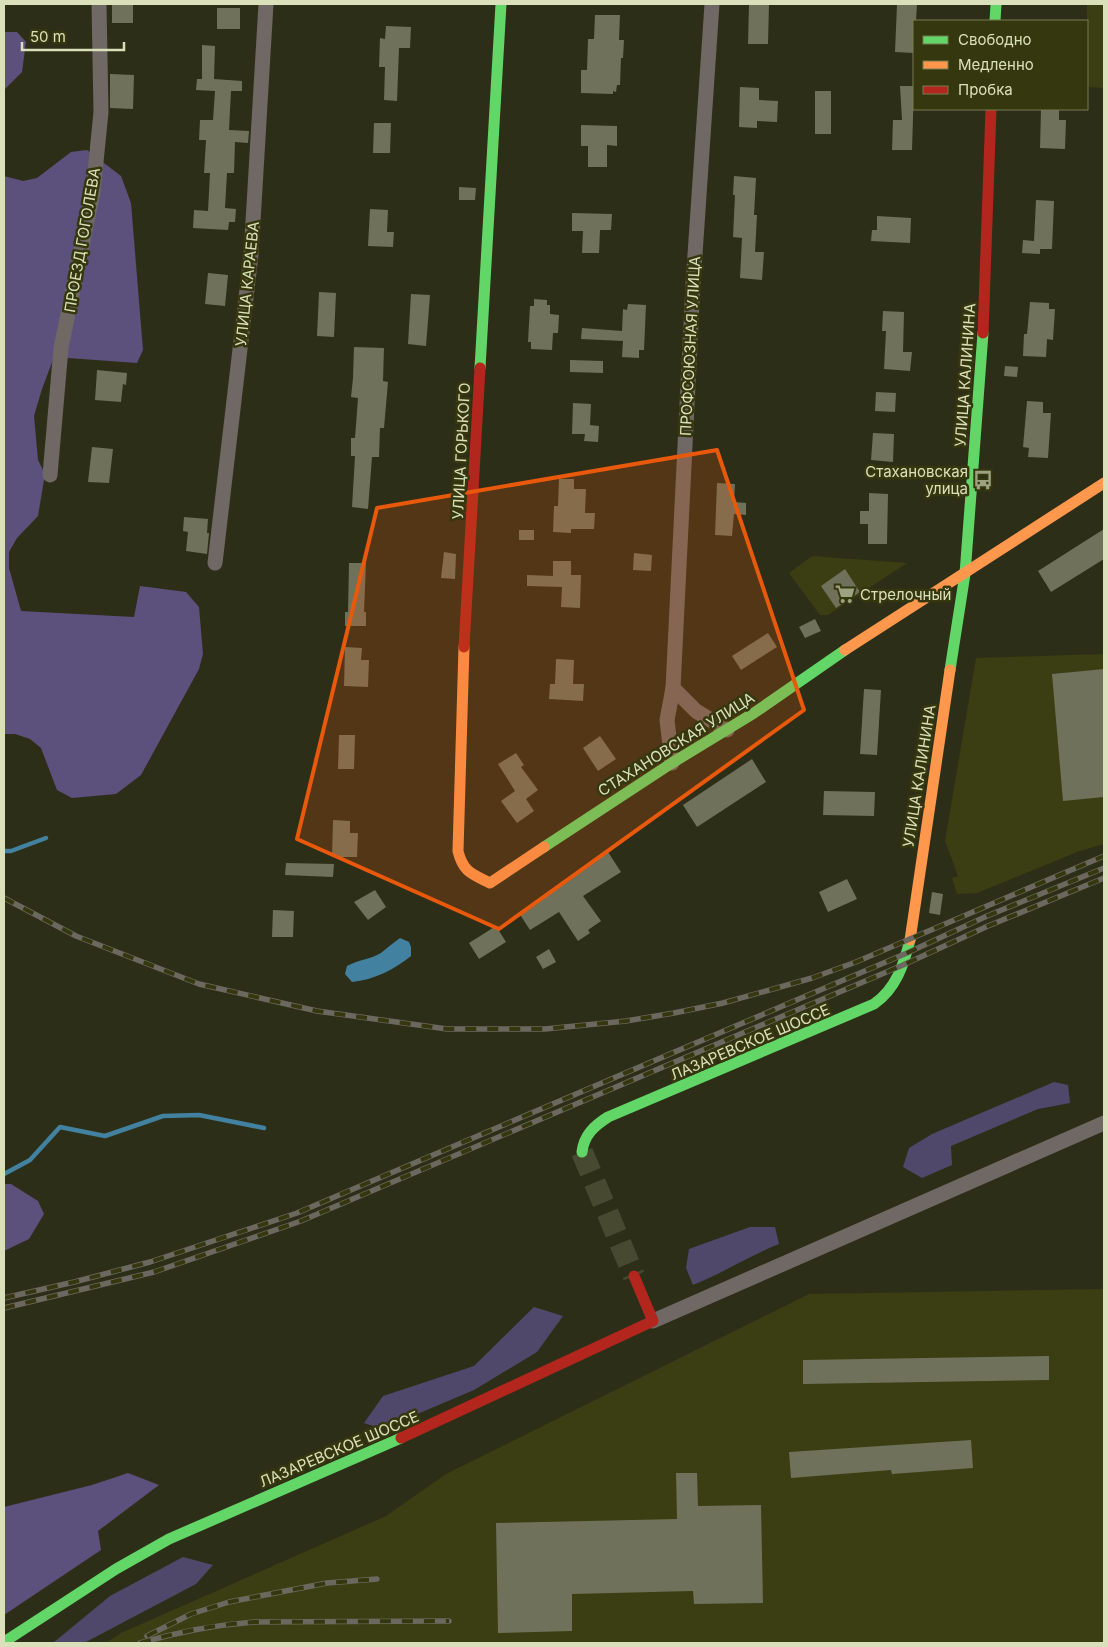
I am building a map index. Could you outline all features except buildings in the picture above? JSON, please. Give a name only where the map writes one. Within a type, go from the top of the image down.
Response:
[{"type":"street","name":"ПРОЕЗД ГОГОЛЕВА","points":[[50,475],[61,348],[93,192],[101,112],[99,4]]},
{"type":"street","name":"УЛИЦА КАРАЕВА","points":[[215,563],[251,255],[266,4]]},
{"type":"street","name":"УЛИЦА ГОРЬКОГО","points":[[490,883],[466,871],[460,864],[458,851],[464,644],[501,4]]},
{"type":"street","name":"ПРОФСОЮЗНАЯ УЛИЦА","points":[[672,763],[667,720],[673,688],[692,303],[712,4]]},
{"type":"street","points":[[995,20],[996,4]]},
{"type":"street","name":"УЛИЦА КАЛИНИНА","points":[[910,939],[934,772],[966,574],[985,302],[992,110]]},
{"type":"street","name":"СТАХАНОВСКАЯ УЛИЦА","points":[[490,883],[672,763],[754,713],[849,646],[966,574],[1104,483]]},
{"type":"street","points":[[673,688],[696,711],[727,730]]},
{"type":"street","name":"ЛАЗАРЕВСКОЕ ШОССЕ","points":[[582,1152],[582,1141],[596,1124],[608,1117],[878,1002],[892,989],[905,959],[910,939]]},
{"type":"street","points":[[634,1276],[652,1321],[1104,1123]]},
{"type":"street","name":"ЛАЗАРЕВСКОЕ ШОССЕ","points":[[4,1642],[116,1569],[169,1539],[427,1427],[652,1321]]},
{"type":"highlighted area","points":[[717,450],[804,710],[499,929],[297,839],[377,508]]},
{"type":"shaded area","points":[[1087,4],[1104,4],[1104,88],[1088,87]]},
{"type":"shaded area","points":[[4,32],[17,32],[26,42],[22,72],[4,90]]},
{"type":"shaded area","points":[[87,150],[121,176],[131,203],[143,350],[137,363],[54,357],[34,416],[38,460],[45,474],[38,516],[17,538],[9,552],[9,568],[21,611],[134,617],[140,586],[186,592],[199,607],[203,654],[199,669],[141,775],[116,794],[72,798],[57,790],[41,748],[30,739],[15,734],[4,734],[4,176],[23,181],[37,178],[71,152]]},
{"type":"shaded area","points":[[812,556],[907,563],[828,615],[820,615],[789,573]]},
{"type":"shaded area","points":[[1104,654],[1104,844],[1080,851],[977,893],[957,894],[952,878],[958,876],[945,841],[976,658]]},
{"type":"shaded area","points":[[1054,1082],[1068,1085],[1070,1103],[1038,1109],[951,1146],[952,1165],[922,1178],[903,1167],[909,1148],[932,1134]]},
{"type":"shaded area","points":[[4,1184],[11,1184],[38,1201],[44,1214],[29,1239],[4,1251]]},
{"type":"shaded area","points":[[750,1227],[775,1227],[779,1244],[693,1285],[686,1268],[689,1249]]},
{"type":"shaded area","points":[[1104,1289],[1104,1643],[106,1643],[121,1633],[386,1516],[446,1474],[809,1294]]},
{"type":"shaded area","points":[[534,1307],[563,1316],[537,1352],[474,1390],[382,1429],[364,1423],[383,1396],[474,1366]]},
{"type":"shaded area","points":[[128,1473],[159,1485],[98,1531],[101,1550],[4,1615],[4,1507],[92,1485]]},
{"type":"shaded area","points":[[183,1557],[213,1565],[196,1584],[84,1643],[53,1643],[110,1596]]},
{"type":"water","points":[[400,938],[409,942],[411,956],[398,965],[384,973],[360,981],[352,982],[345,974],[347,966],[381,953]]},
{"type":"waterway","points":[[4,851],[11,851],[46,838]]},
{"type":"waterway","points":[[4,1174],[30,1160],[60,1127],[105,1136],[163,1116],[199,1115],[264,1128]]},
{"type":"tunnel","points":[[582,1152],[634,1276]]},
{"type":"railway","points":[[4,898],[76,936],[199,984],[317,1011],[447,1029],[545,1029],[626,1021],[674,1013],[723,1003],[812,978],[856,962],[1104,856]]},
{"type":"railway","points":[[4,1298],[150,1262],[297,1213],[907,953],[987,916],[1104,868]]},
{"type":"railway","points":[[4,1308],[154,1272],[301,1221],[1104,878]]},
{"type":"railway","points":[[147,1636],[191,1614],[229,1602],[327,1583],[377,1579]]},
{"type":"railway","points":[[140,1643],[196,1630],[254,1622],[449,1621]]},
{"type":"traffic: fast","points":[[480,368],[501,4]]},
{"type":"traffic: fast","points":[[995,20],[996,4]]},
{"type":"traffic: fast","points":[[950,670],[965,574],[983,333]]},
{"type":"traffic: fast","points":[[544,847],[672,763],[754,713],[845,650]]},
{"type":"traffic: fast","points":[[582,1152],[587,1136],[598,1124],[608,1117],[874,1004],[888,991],[898,975],[910,940]]},
{"type":"traffic: fast","points":[[4,1642],[116,1569],[169,1539],[401,1438]]},
{"type":"traffic: slow","points":[[845,650],[1104,483]]},
{"type":"traffic: slow","points":[[464,647],[458,851],[460,858],[469,872],[490,883],[544,847]]},
{"type":"traffic: slow","points":[[910,940],[950,670]]},
{"type":"traffic: jam","points":[[983,333],[991,110]]},
{"type":"traffic: jam","points":[[464,647],[480,368]]},
{"type":"traffic: jam","points":[[401,1438],[653,1321],[634,1276]]},
{"type":"place","name":"Стахановская улица","points":[[983,480]]},
{"type":"place","name":"Стрелочный","points":[[845,594]]}]
